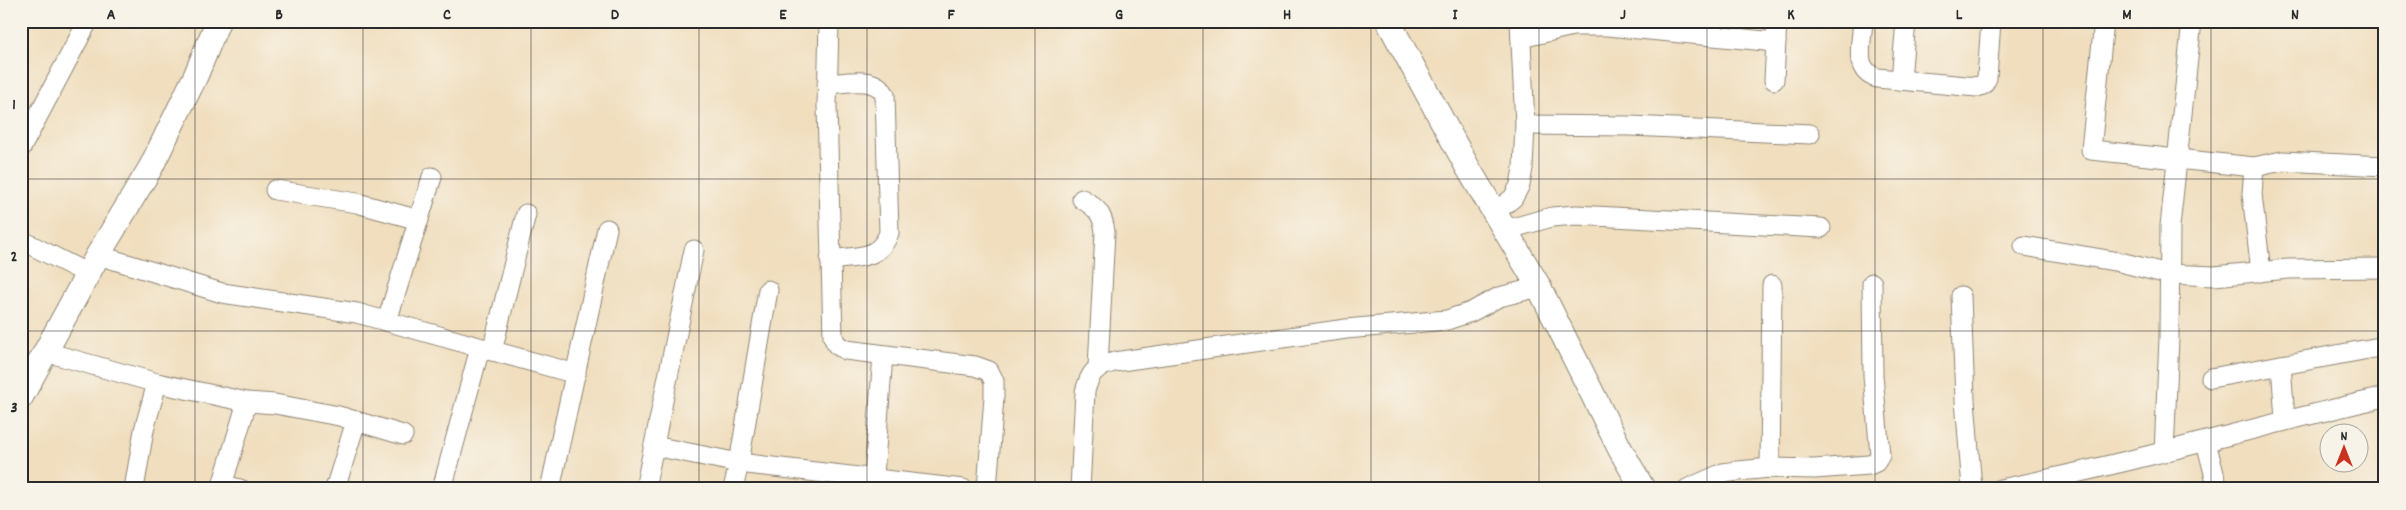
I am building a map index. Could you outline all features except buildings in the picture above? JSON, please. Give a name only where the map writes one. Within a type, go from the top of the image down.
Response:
[{"type":"street","points":[[21,148],[88,21]]},
{"type":"street","points":[[21,397],[93,264],[151,167],[196,76],[218,21]]},
{"type":"street","points":[[829,21],[827,84],[833,338],[837,345],[846,350],[975,366],[989,371],[994,381],[994,397],[987,489]]},
{"type":"street","points":[[1388,21],[1539,288],[1620,449],[1644,489]]},
{"type":"street","points":[[1774,80],[1777,21]]},
{"type":"street","points":[[1863,21],[1861,69],[1867,75],[1877,78],[1976,87],[1983,85],[1987,78],[1991,21]]},
{"type":"street","points":[[1901,80],[1906,21]]},
{"type":"street","points":[[2104,21],[2091,150],[2254,167],[2282,161],[2385,166]]},
{"type":"street","points":[[2164,453],[2169,338],[2168,274],[2170,226],[2192,21]]},
{"type":"street","points":[[1500,221],[1520,185],[1525,125],[1521,30],[1607,24],[1692,28],[1776,42]]},
{"type":"street","points":[[827,84],[872,82],[882,88],[885,96],[889,233],[885,244],[872,254],[830,260]]},
{"type":"street","points":[[1525,125],[1630,126],[1810,134]]},
{"type":"street","points":[[2254,167],[2252,194],[2261,272]]},
{"type":"street","points":[[387,322],[432,177]]},
{"type":"street","points":[[275,190],[357,203],[419,220]]},
{"type":"street","points":[[1082,199],[1096,208],[1103,218],[1105,232],[1098,367]]},
{"type":"street","points":[[442,489],[526,214]]},
{"type":"street","points":[[1500,221],[1576,215],[1821,228]]},
{"type":"street","points":[[550,489],[607,228]]},
{"type":"street","points":[[21,240],[93,264],[222,293],[356,313],[576,374]]},
{"type":"street","points":[[2024,246],[2120,262],[2168,274],[2214,276],[2288,269],[2385,268]]},
{"type":"street","points":[[646,489],[694,250]]},
{"type":"street","points":[[1688,489],[1723,473],[1770,468],[1843,468],[1869,465],[1876,462],[1880,455],[1873,375],[1872,282]]},
{"type":"street","points":[[1770,468],[1772,286]]},
{"type":"street","points":[[1080,489],[1085,392],[1088,377],[1098,367],[1114,362],[1327,332],[1447,320],[1471,312],[1499,297],[1539,288]]},
{"type":"street","points":[[733,489],[768,290]]},
{"type":"street","points":[[1961,296],[1965,400],[1972,489]]},
{"type":"street","points":[[2211,378],[2385,346]]},
{"type":"street","points":[[46,352],[157,383],[246,402],[306,410],[356,421],[403,435]]},
{"type":"street","points":[[874,484],[883,355]]},
{"type":"street","points":[[2281,365],[2285,419]]},
{"type":"street","points":[[134,489],[144,430],[157,383]]},
{"type":"street","points":[[2000,489],[2067,476],[2164,453],[2285,419],[2385,396]]},
{"type":"street","points":[[228,488],[246,402]]},
{"type":"street","points":[[335,489],[356,421]]},
{"type":"street","points":[[2206,442],[2218,489]]},
{"type":"street","points":[[654,446],[739,463],[874,484],[963,489]]}]
